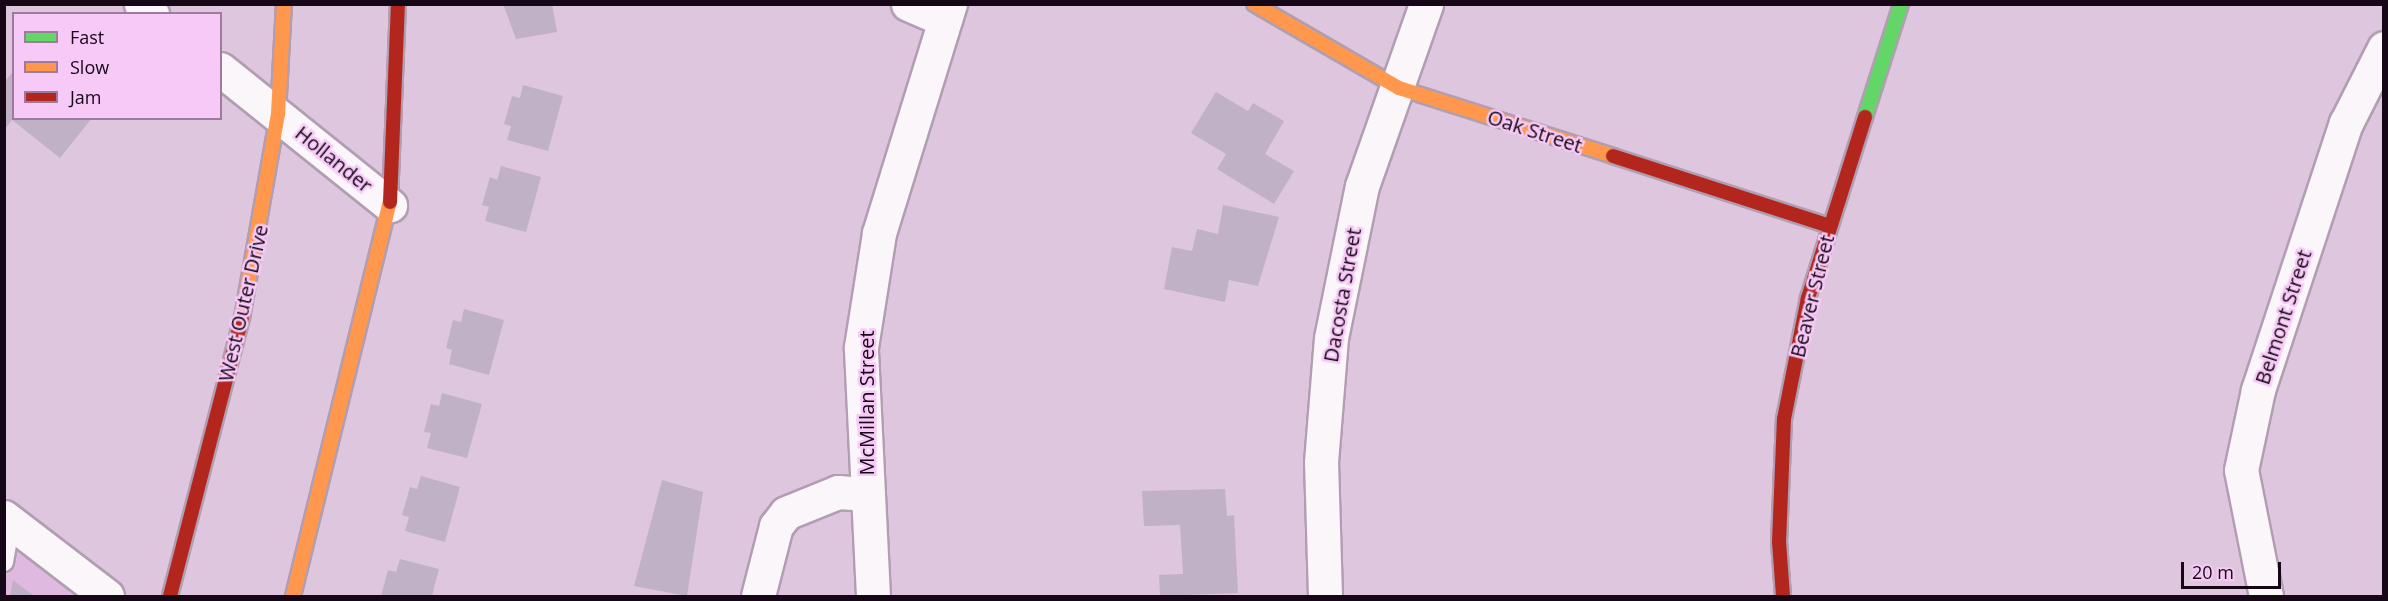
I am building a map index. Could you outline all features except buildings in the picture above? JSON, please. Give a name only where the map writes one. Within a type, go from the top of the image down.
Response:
[{"type":"street","name":"West Outer Drive","points":[[170,597],[250,288],[278,114],[284,4]]},
{"type":"street","points":[[293,597],[390,205],[398,4]]},
{"type":"street","points":[[908,4],[948,12]]},
{"type":"street","name":"Oak Street","points":[[1254,4],[1399,88],[1830,226]]},
{"type":"street","name":"Dacosta Street","points":[[1325,597],[1321,462],[1331,338],[1362,186],[1399,88],[1426,4]]},
{"type":"street","name":"Beaver Street","points":[[1783,597],[1779,542],[1784,419],[1808,298],[1901,4]]},
{"type":"street","name":"McMillan Street","points":[[873,597],[861,347],[879,233],[948,12]]},
{"type":"street","name":"Belmont Street","points":[[2266,597],[2241,470],[2258,390],[2346,123],[2384,48]]},
{"type":"street","name":"Hollander","points":[[222,71],[390,205]]},
{"type":"street","points":[[758,597],[776,526],[786,513],[838,492],[868,494]]},
{"type":"street","points":[[8,520],[107,597]]},
{"type":"lane","points":[[4,562],[8,520]]},
{"type":"shaded area","points":[[5,540],[77,596],[5,596]]},
{"type":"traffic: fast","points":[[1865,117],[1901,4]]},
{"type":"traffic: slow","points":[[242,318],[278,114],[284,4]]},
{"type":"traffic: slow","points":[[1254,4],[1399,88],[1613,156]]},
{"type":"traffic: slow","points":[[293,596],[390,202]]},
{"type":"traffic: jam","points":[[390,202],[398,4]]},
{"type":"traffic: jam","points":[[1783,596],[1779,542],[1784,419],[1808,298],[1865,117]]},
{"type":"traffic: jam","points":[[1613,156],[1830,226]]},
{"type":"traffic: jam","points":[[170,596],[242,318]]}]
